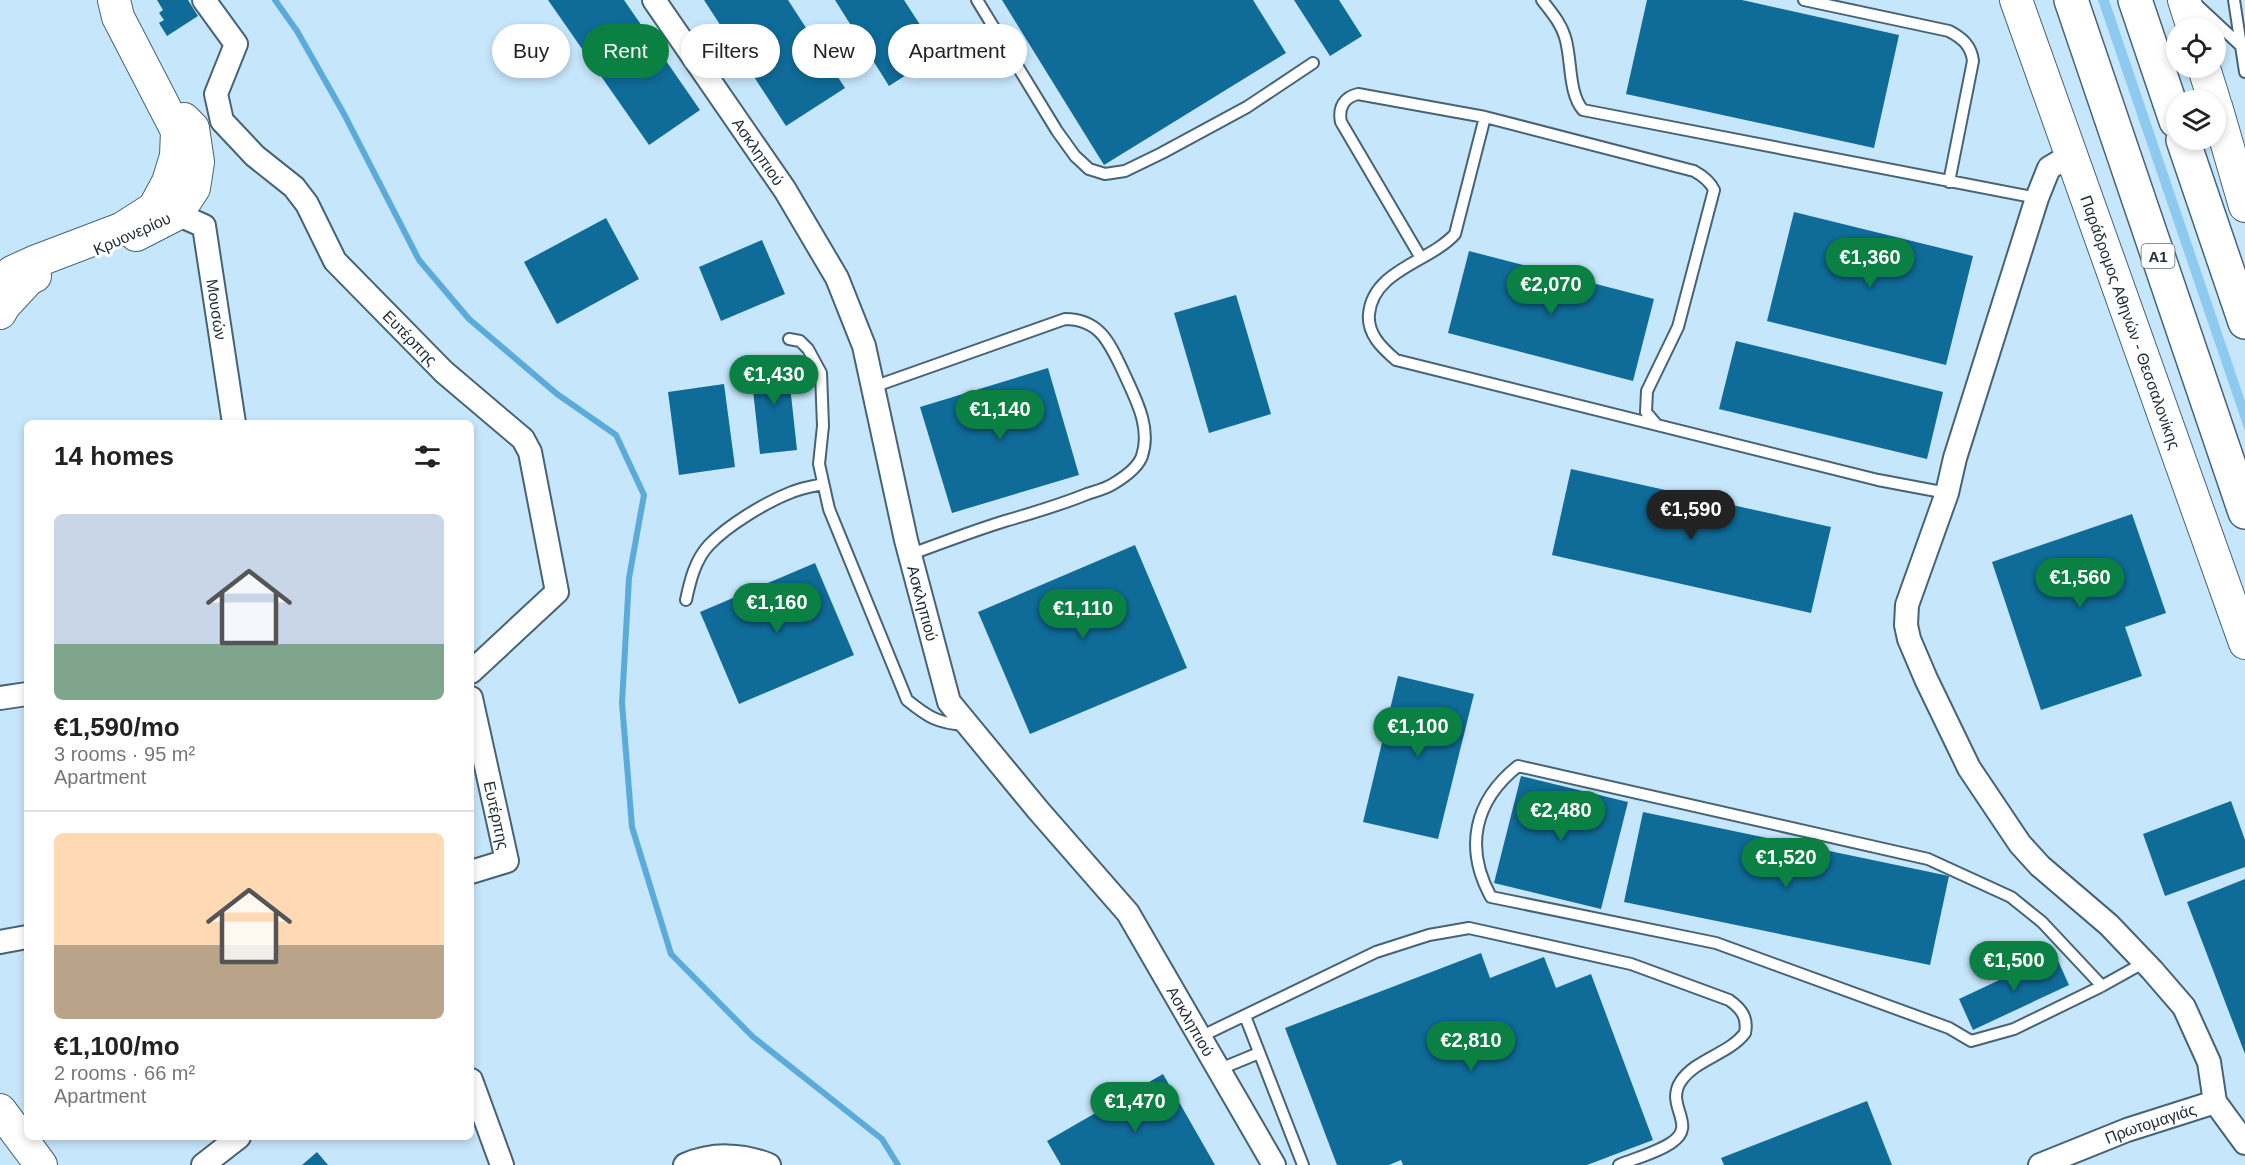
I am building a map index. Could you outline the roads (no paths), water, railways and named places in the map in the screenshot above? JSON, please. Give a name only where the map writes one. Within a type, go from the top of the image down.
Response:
[{"type":"highway","name":"Α1","points":[[2071,0],[2245,512]]},
{"type":"highway","points":[[2136,0],[2166,91]]},
{"type":"highway","points":[[2186,150],[2245,322]]},
{"type":"main road","name":"Κρυονερίου","points":[[1,301],[12,272],[121,229],[154,208],[168,182],[176,156],[177,131],[118,17],[114,0]]},
{"type":"main road","name":"Παράδρομος Αθηνών - Θεσσαλονίκης","points":[[2016,0],[2245,643]]},
{"type":"main road","points":[[2184,0],[2190,18]]},
{"type":"main road","name":"Κρυονερίου","points":[[1,301],[29,279],[71,259],[128,239],[177,214],[194,188],[198,162],[194,128],[155,91]]},
{"type":"main road","points":[[2226,140],[2245,206]]},
{"type":"main road","points":[[0,1110],[41,1165]]},
{"type":"street","name":"Ευτέρπης","points":[[204,0],[236,44],[216,94],[222,121],[255,156],[294,187],[307,204],[334,261],[444,372],[523,439],[530,452],[558,592],[474,669]]},
{"type":"street","name":"Ασκληπιού","points":[[654,0],[785,190],[837,278],[864,346],[909,555],[949,702],[1038,810],[1128,913],[1274,1165]]},
{"type":"street","points":[[2071,154],[2049,168],[2037,198],[1955,458],[1947,493],[1920,574],[1907,605],[1905,625],[1926,679],[1969,768],[2020,844],[2040,866],[2109,925],[2145,962],[2184,1008],[2209,1062],[2214,1102]]},
{"type":"street","name":"Μουσών","points":[[177,214],[204,226],[234,420]]},
{"type":"street","points":[[0,698],[24,694]]},
{"type":"street","name":"Ευτέρπης","points":[[474,712],[507,861],[474,871]]},
{"type":"street","points":[[0,942],[24,938]]},
{"type":"street","points":[[474,1088],[502,1165]]},
{"type":"street","name":"Πρωτομαγιάς","points":[[2040,1165],[2127,1130],[2214,1102],[2245,1143]]},
{"type":"street","points":[[203,1165],[235,1140]]},
{"type":"street","points":[[685,1165],[720,1156],[750,1159],[769,1165]]},
{"type":"lane","points":[[977,0],[1069,147],[1089,169],[1105,174],[1125,171],[1172,148],[1247,107],[1313,63]]},
{"type":"lane","points":[[1542,0],[1560,23],[1570,55],[1575,99],[1583,110],[2037,198]]},
{"type":"lane","points":[[1804,0],[1949,31],[1969,46],[1973,61],[1949,182]]},
{"type":"lane","points":[[2191,0],[2239,44]]},
{"type":"lane","points":[[2234,0],[2245,72]]},
{"type":"lane","points":[[1421,258],[1344,129],[1339,115],[1344,101],[1350,96],[1358,94],[1485,117],[1694,171],[1704,176],[1712,184],[1714,190],[1678,327],[1647,391],[1646,412],[1656,424]]},
{"type":"lane","points":[[1485,117],[1455,234],[1448,243],[1397,273],[1385,283],[1376,293],[1370,307],[1369,320],[1373,334],[1378,344],[1396,360],[1878,480],[1947,493]]},
{"type":"lane","points":[[873,387],[1065,319],[1081,319],[1094,326],[1109,345],[1136,400],[1145,428],[1145,444],[1141,459],[1130,472],[1111,485],[1057,506],[909,555]]},
{"type":"lane","points":[[789,339],[800,341],[808,349],[821,373],[823,426],[819,464],[829,508],[907,700],[930,718],[951,724],[968,725]]},
{"type":"lane","points":[[686,600],[691,575],[709,546],[734,525],[763,507],[793,491],[823,484]]},
{"type":"lane","points":[[2102,986],[2042,922],[2011,897],[1928,859],[1518,766],[1506,775],[1492,793],[1481,813],[1477,827],[1475,842],[1478,864],[1491,897],[1716,943],[1949,1028],[1971,1041],[2014,1029],[2102,986],[2145,962]]},
{"type":"lane","points":[[1200,1037],[1376,952],[1429,935],[1470,928],[1631,964],[1730,1000],[1738,1006],[1747,1020],[1745,1034],[1688,1072],[1681,1082],[1675,1096],[1683,1122],[1679,1137],[1670,1144],[1619,1165]]},
{"type":"lane","points":[[1245,1016],[1303,1165]]},
{"type":"lane","points":[[1220,1069],[1258,1053]]},
{"type":"waterway","points":[[275,0],[297,31],[344,114],[419,260],[469,319],[557,394],[616,435],[644,495],[629,578],[622,703],[632,827],[671,954],[753,1037],[882,1139],[898,1165]]}]
